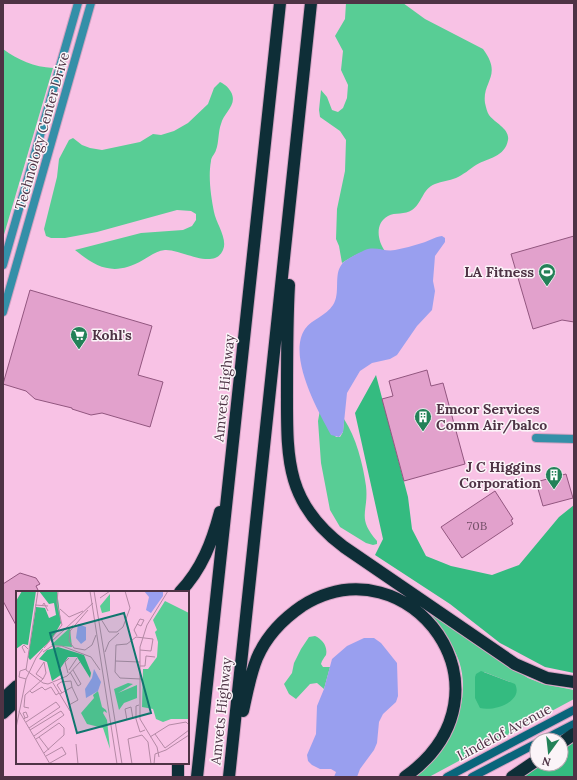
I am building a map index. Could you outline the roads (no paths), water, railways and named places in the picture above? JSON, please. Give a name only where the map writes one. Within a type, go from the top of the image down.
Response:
[{"type":"highway","name":"Amvets Highway","points":[[197,777],[280,3]]},
{"type":"highway","name":"Amvets Highway","points":[[230,777],[311,3]]},
{"type":"highway","points":[[297,136],[288,305],[287,434],[289,463],[300,496],[314,519],[332,538],[509,660],[526,670],[547,678],[574,682]]},
{"type":"highway","points":[[181,591],[200,568],[212,539],[223,494],[235,422]]},
{"type":"highway","points":[[230,777],[249,685],[257,658],[263,646],[284,620],[309,602],[321,597],[353,590],[385,595],[407,604],[422,615],[442,640],[452,664],[456,683],[455,703],[446,734],[427,760],[405,777]]},
{"type":"highway","points":[[3,699],[16,687]]},
{"type":"highway","points":[[3,713],[16,701]]},
{"type":"highway","points":[[178,764],[178,777]]},
{"type":"highway","points":[[512,777],[529,765]]},
{"type":"main road","name":"Lindelof Avenue","points":[[447,777],[574,710]]},
{"type":"main road","name":"Lindelof Avenue","points":[[558,732],[574,724]]},
{"type":"main road","name":"Lindelof Avenue","points":[[472,777],[529,747]]},
{"type":"street","name":"Technology Center Drive","points":[[3,265],[78,3]]},
{"type":"street","name":"Technology Center Drive","points":[[3,312],[91,3]]},
{"type":"street","points":[[536,438],[574,439]]},
{"type":"water","points":[[442,236],[445,238],[445,242],[435,256],[433,281],[435,291],[432,310],[417,326],[397,355],[390,359],[372,363],[360,371],[347,393],[343,432],[339,437],[331,435],[306,383],[300,354],[300,340],[305,329],[327,312],[333,305],[337,295],[339,268],[346,260],[368,249],[395,250]]},
{"type":"water","points":[[364,638],[374,638],[381,643],[397,663],[398,696],[396,702],[383,714],[379,722],[377,743],[374,750],[360,769],[357,777],[334,777],[336,772],[331,769],[320,769],[308,761],[307,755],[316,734],[317,706],[324,689],[332,659],[347,646]]},
{"type":"place","name":"LA Fitness","points":[[547,287]]},
{"type":"place","name":"Kohl's","points":[[79,350]]},
{"type":"place","name":"Emcor Services Comm Air/balco","points":[[423,432]]},
{"type":"place","name":"J C Higgins Corporation","points":[[554,490]]}]
